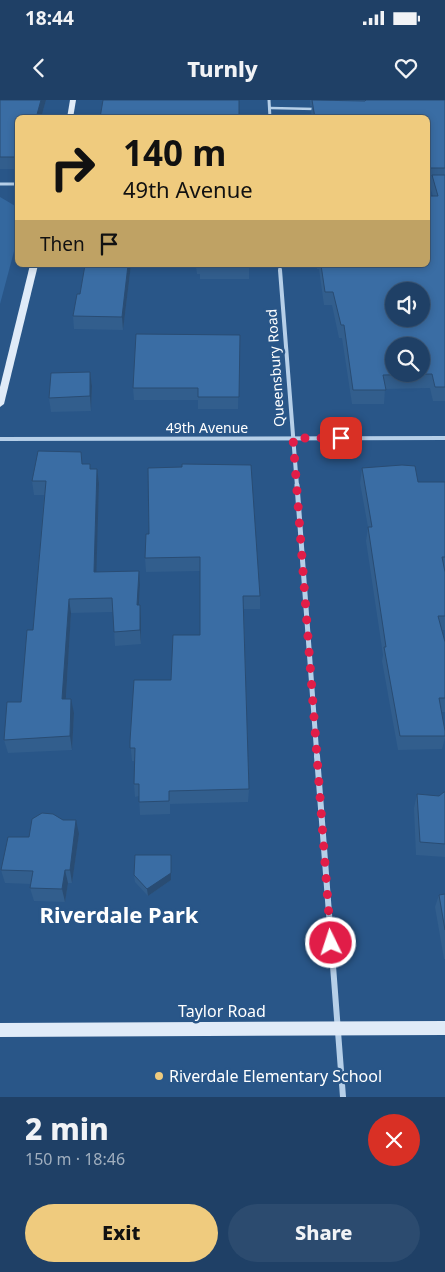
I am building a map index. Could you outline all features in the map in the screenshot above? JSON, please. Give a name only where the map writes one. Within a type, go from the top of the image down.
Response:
[{"type":"street","points":[[70,115],[73,100]]},
{"type":"street","points":[[269,100],[270,115]]},
{"type":"street","points":[[0,184],[15,184]]},
{"type":"street","points":[[430,184],[445,184]]},
{"type":"street","points":[[0,404],[34,267]]},
{"type":"street","name":"Queensbury Road","points":[[280,267],[343,1097]]},
{"type":"street","name":"49th Avenue","points":[[0,439],[445,438]]},
{"type":"street","name":"Taylor Road","points":[[0,1030],[445,1028]]},
{"type":"lane","points":[[270,108],[316,109]]},
{"type":"shaded area","points":[[0,197],[15,206],[15,248],[0,304]]},
{"type":"building","points":[[0,100],[41,100],[37,115],[15,115],[15,157],[0,157]]},
{"type":"building","points":[[103,100],[239,100],[239,115],[100,115]]},
{"type":"building","points":[[312,100],[445,100],[445,168],[430,168],[430,115],[314,115]]},
{"type":"building","points":[[432,175],[445,175],[445,387],[435,387],[432,374],[430,374],[430,337],[385,337],[385,375],[383,375],[386,390],[353,390],[344,325],[341,325],[333,292],[325,292],[321,267],[430,267],[430,196],[438,196]]},
{"type":"building","points":[[85,267],[128,267],[122,317],[73,316],[77,294],[80,294]]},
{"type":"building","points":[[136,334],[240,335],[239,397],[198,397],[198,388],[133,388]]},
{"type":"building","points":[[90,372],[90,396],[49,398],[51,373]]},
{"type":"building","points":[[38,451],[81,452],[82,464],[90,464],[90,469],[97,469],[94,572],[139,571],[137,605],[140,605],[140,630],[114,632],[112,598],[69,599],[62,699],[71,699],[70,736],[4,740],[7,702],[21,702],[27,630],[33,630],[46,481],[32,481]]},
{"type":"building","points":[[182,464],[251,465],[260,596],[243,596],[249,789],[169,791],[169,801],[139,802],[139,784],[134,784],[135,748],[130,748],[134,680],[171,680],[173,635],[200,635],[200,557],[145,558],[146,534],[149,534],[148,468],[182,467]]},
{"type":"building","points":[[415,466],[418,482],[445,482],[445,557],[442,557],[445,572],[445,616],[438,616],[445,642],[445,698],[439,698],[445,736],[400,736],[384,647],[386,647],[368,527],[372,527],[362,468]]},
{"type":"building","points":[[444,792],[445,844],[420,842],[417,794],[439,796]]},
{"type":"building","points":[[42,813],[53,814],[63,820],[76,820],[70,870],[65,870],[62,889],[30,888],[33,871],[1,870],[8,837],[29,837],[32,819]]},
{"type":"building","points":[[135,855],[171,855],[171,873],[147,889],[134,875]]},
{"type":"building","points":[[445,894],[445,930],[439,895]]},
{"type":"place","name":"Riverdale Elementary School","points":[[159,1076]]},
{"type":"district","name":"Riverdale Park","points":[[119,914]]},
{"type":"route","points":[[331,943],[293,438],[341,438]]}]
